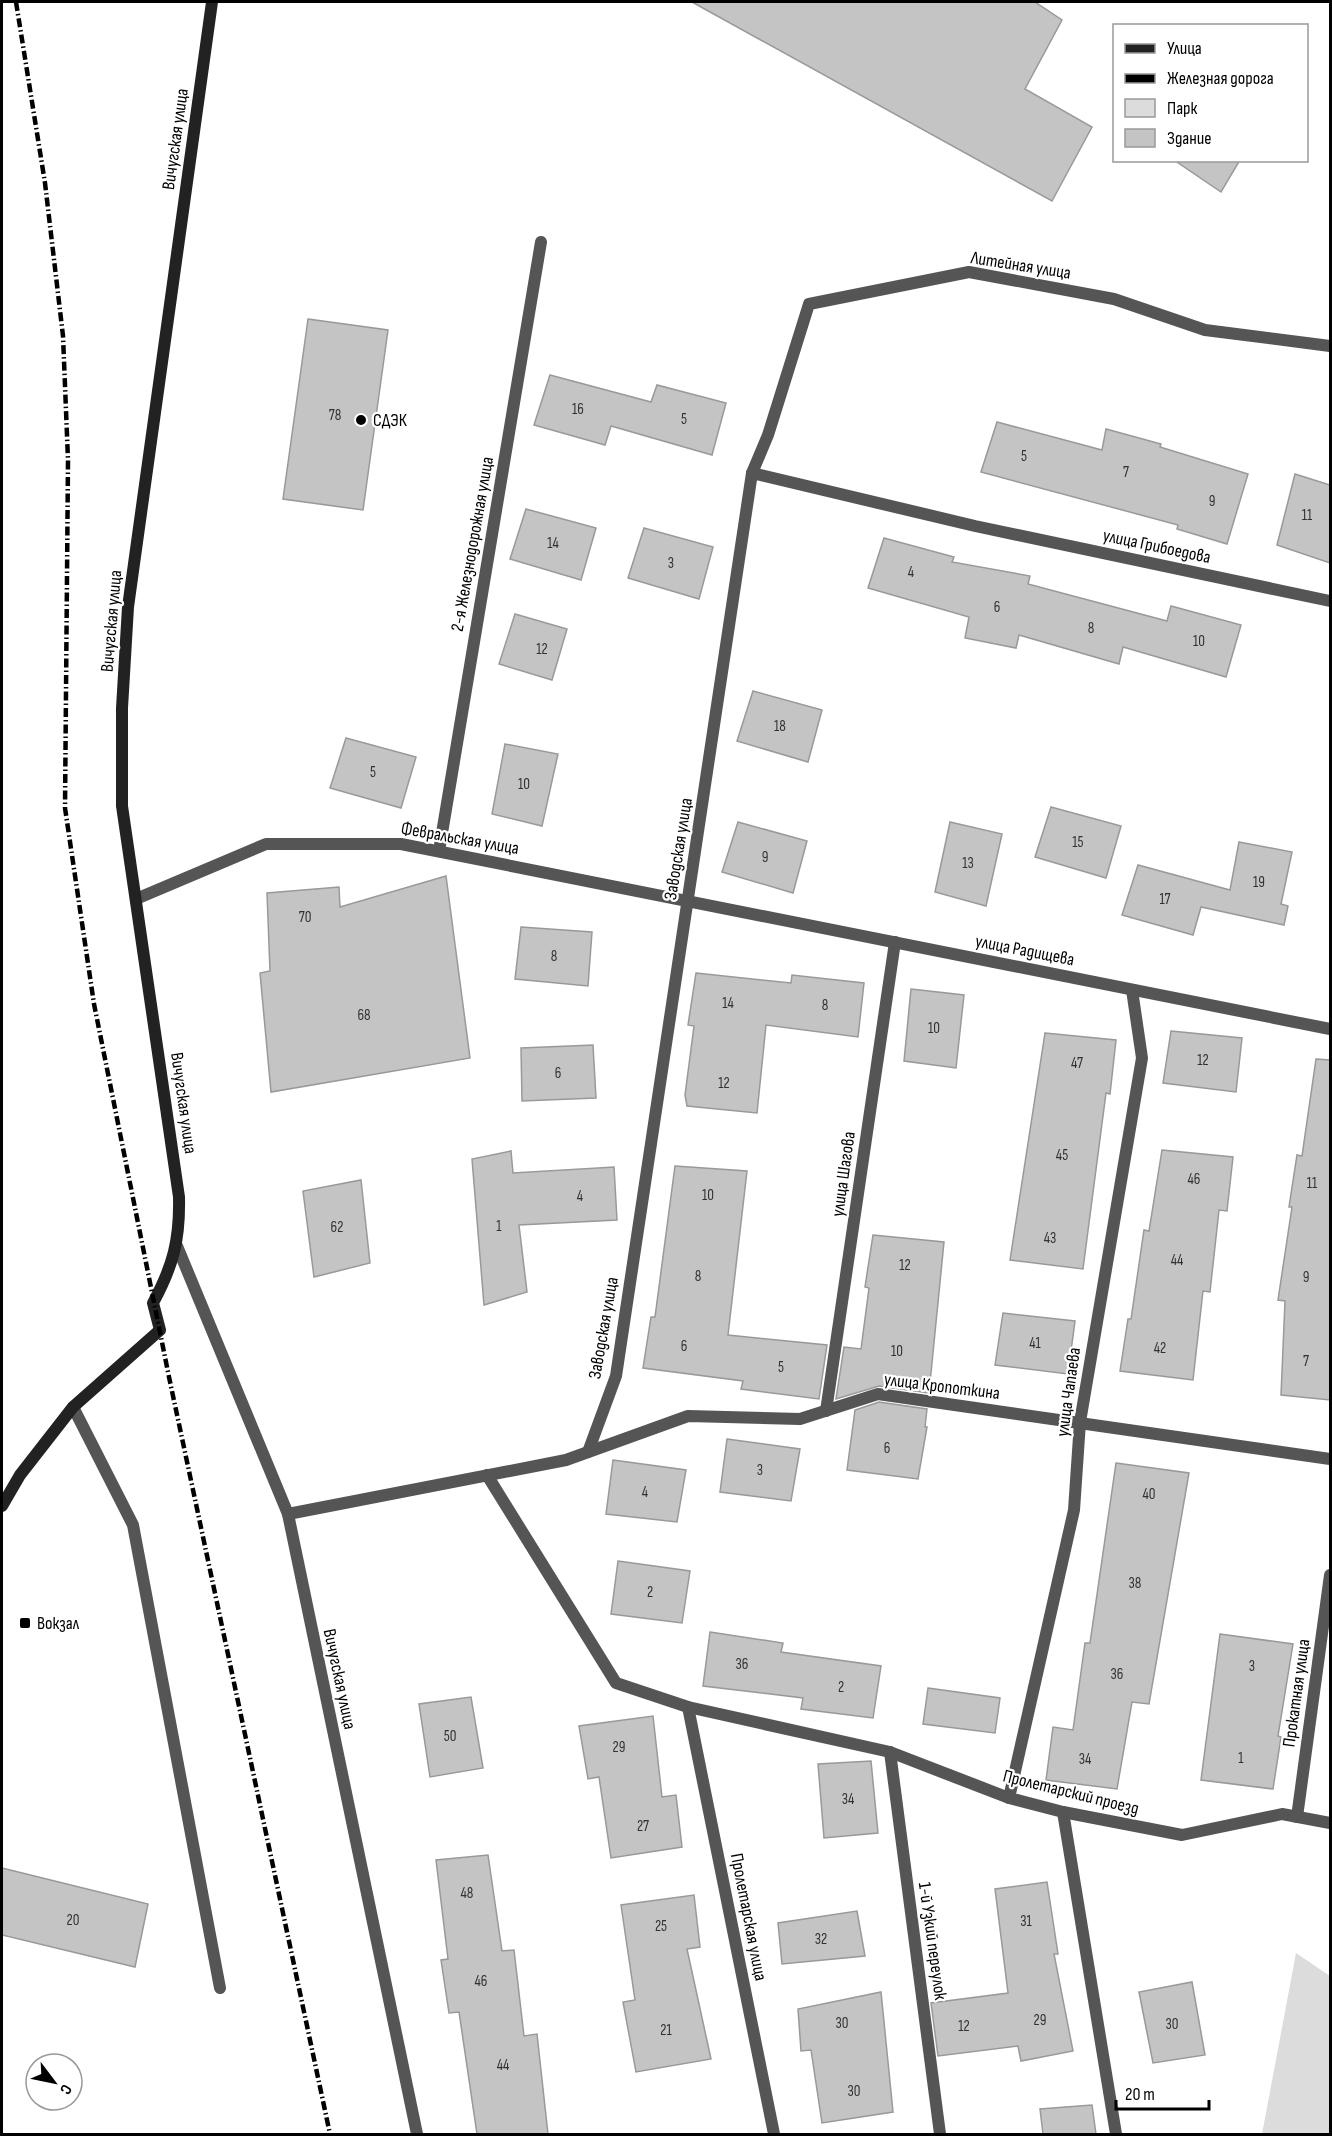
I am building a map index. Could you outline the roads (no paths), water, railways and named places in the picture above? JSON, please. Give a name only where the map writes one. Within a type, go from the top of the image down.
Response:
[{"type":"main road","name":"Вичугская улица","points":[[2,1506],[21,1475],[73,1407],[160,1330],[153,1303],[170,1272],[177,1246],[179,1197],[122,806],[122,708],[128,607],[213,2]]},
{"type":"street","name":"2-я Железнодорожная улица","points":[[439,851],[541,242]]},
{"type":"street","name":"Литейная улица","points":[[752,473],[768,435],[809,304],[969,272],[1114,300],[1205,330],[1330,346]]},
{"type":"street","name":"улица Грибоедова","points":[[752,473],[975,526],[1330,601]]},
{"type":"street","name":"Заводская улица","points":[[588,1452],[616,1377],[752,473]]},
{"type":"street","name":"Февральская улица","points":[[136,900],[266,844],[401,844],[713,906]]},
{"type":"street","name":"улица Радищева","points":[[713,906],[1330,1029]]},
{"type":"street","name":"улица Шагова","points":[[826,1411],[895,942]]},
{"type":"street","name":"улица Чапаева","points":[[1009,1798],[1074,1510],[1080,1422],[1142,1058],[1132,990]]},
{"type":"street","name":"Вичугская улица","points":[[177,1246],[288,1514],[417,2134]]},
{"type":"street","name":"улица Кропоткина","points":[[288,1514],[566,1460],[688,1416],[800,1419],[878,1394],[1330,1460]]},
{"type":"street","points":[[73,1407],[133,1525],[220,1988]]},
{"type":"street","name":"Пролетарский проезд","points":[[487,1475],[616,1683],[688,1707],[890,1752],[1009,1798],[1064,1812],[1182,1835],[1282,1814],[1330,1823]]},
{"type":"street","name":"Прокатная улица","points":[[1297,1817],[1330,1575]]},
{"type":"street","name":"Пролетарская улица","points":[[688,1707],[774,2134]]},
{"type":"street","name":"1-й Узкий переулок","points":[[890,1752],[940,2134]]},
{"type":"street","points":[[1064,1812],[1116,2134]]},
{"type":"railway","points":[[16,2],[45,183],[63,336],[68,460],[65,808],[94,1004],[169,1377],[330,2134]]},
{"type":"place","name":"СДЭК","points":[[361,420]]},
{"type":"place","name":"Вокзал","points":[[25,1623]]}]
